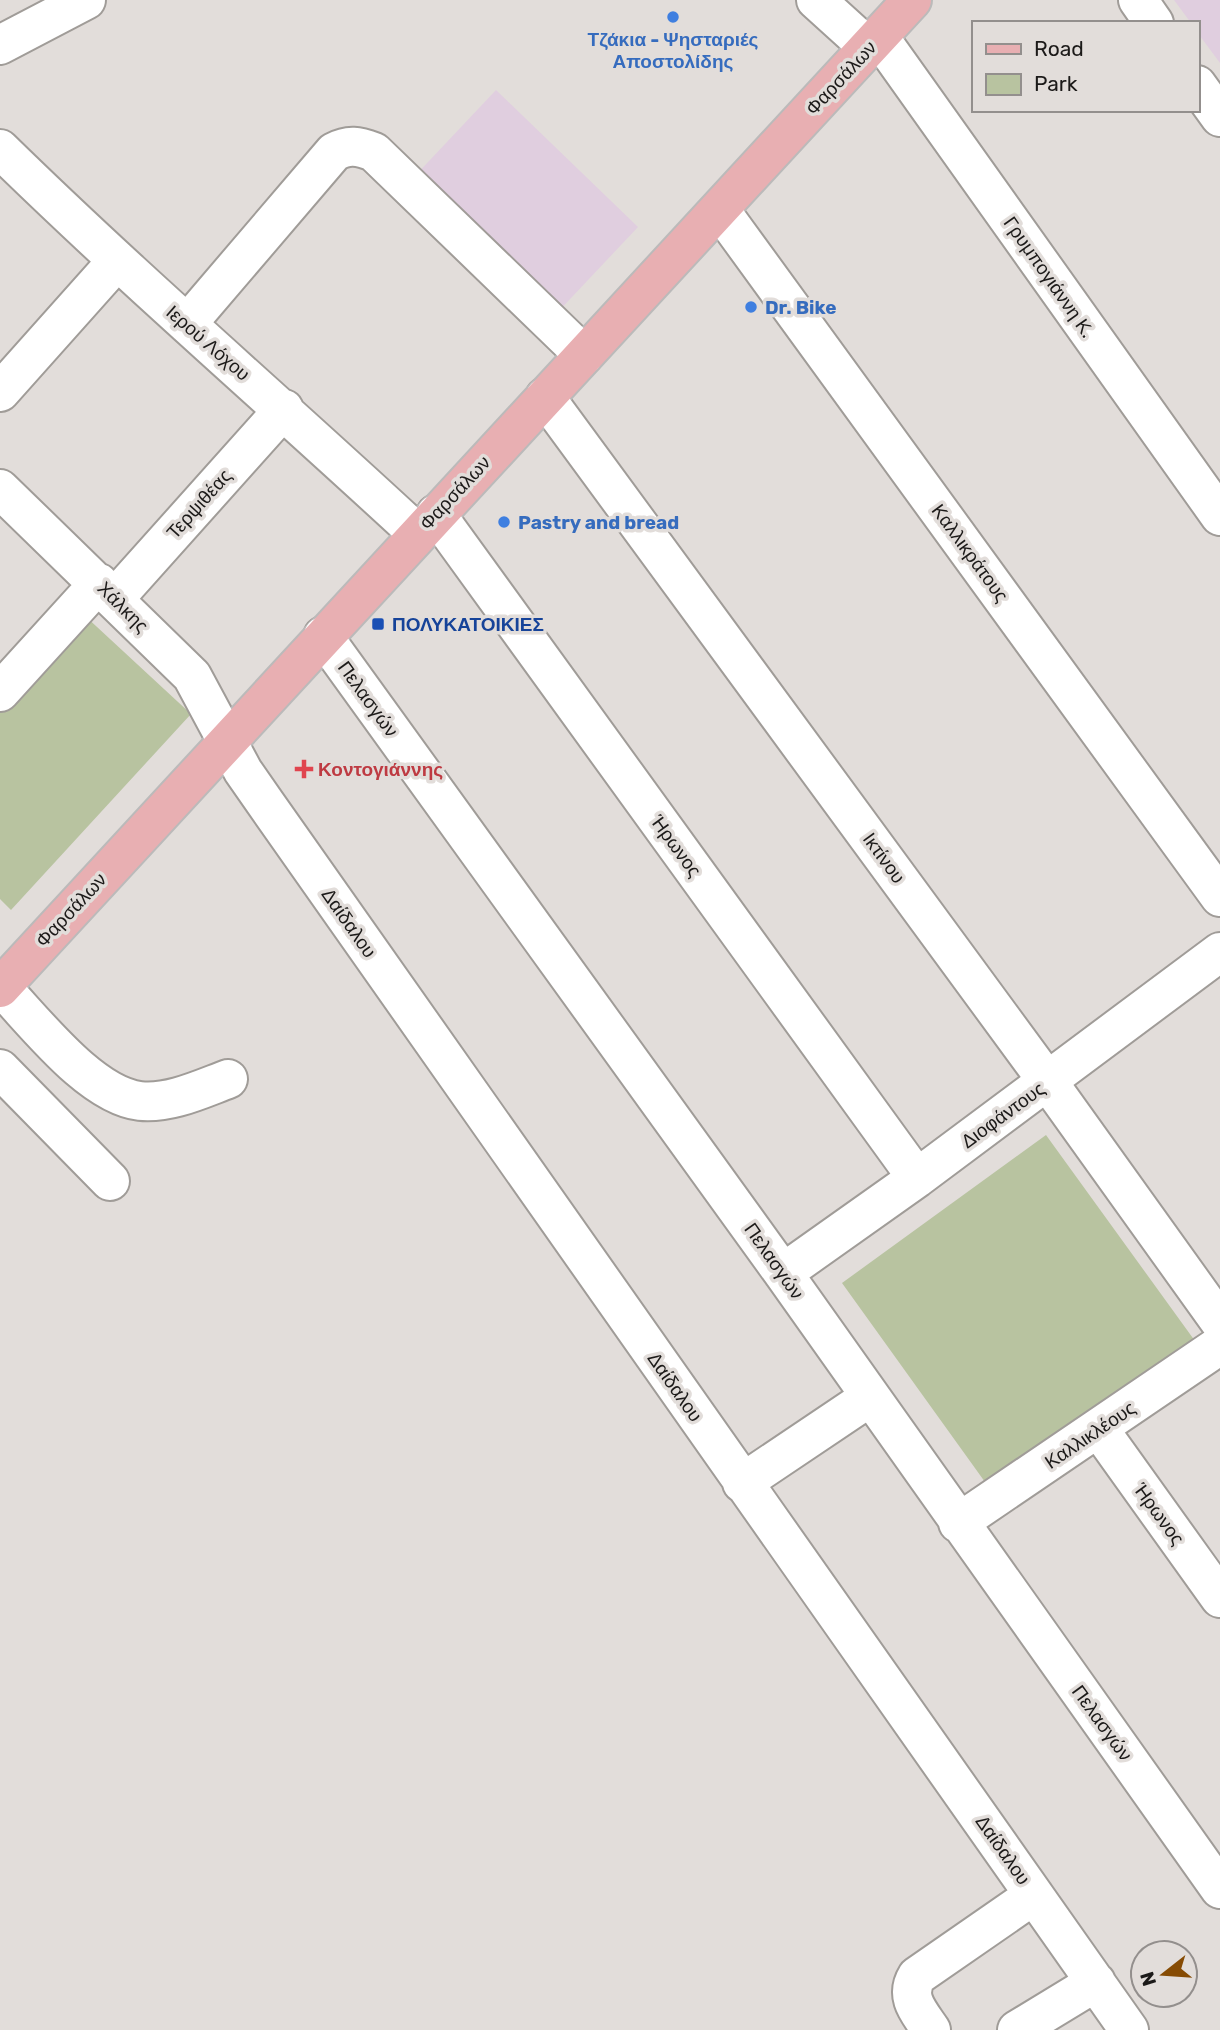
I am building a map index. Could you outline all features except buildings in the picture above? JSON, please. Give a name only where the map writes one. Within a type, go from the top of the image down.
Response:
[{"type":"main road","name":"Φαρσάλων","points":[[0,987],[912,0]]},
{"type":"street","points":[[0,45],[86,0]]},
{"type":"street","name":"Γρυμπογιάννη Κ.","points":[[816,0],[874,42],[1220,516]]},
{"type":"street","points":[[1138,0],[1153,21]]},
{"type":"street","points":[[1199,88],[1220,117]]},
{"type":"street","points":[[187,324],[334,152],[345,146],[359,146],[374,152],[584,355]]},
{"type":"street","name":"Ιερού Λόχου","points":[[0,149],[116,262],[284,409],[427,524]]},
{"type":"street","name":"Καλλικράτους","points":[[720,210],[1220,897]]},
{"type":"street","points":[[0,392],[116,262]]},
{"type":"street","name":"Ικτίνου","points":[[545,397],[1048,1082],[1220,1322]]},
{"type":"street","name":"Τερψιθέας","points":[[0,692],[107,591],[284,409]]},
{"type":"street","name":"Χάλκης","points":[[0,489],[192,676],[226,741]]},
{"type":"street","name":"Ήρωνος","points":[[427,524],[917,1178]]},
{"type":"street","name":"Πελασγών","points":[[323,636],[783,1273],[1220,1889]]},
{"type":"street","name":"Δαίδαλου","points":[[226,741],[265,804],[1129,2030]]},
{"type":"street","name":"Διοφάντους","points":[[783,1273],[917,1178],[1220,953]]},
{"type":"street","points":[[0,987],[86,1073],[113,1093],[141,1101],[175,1098],[228,1079]]},
{"type":"street","points":[[0,1069],[110,1181]]},
{"type":"street","name":"Καλλικλέους","points":[[958,1523],[1220,1345]]},
{"type":"street","points":[[743,1483],[870,1398]]},
{"type":"street","name":"Ήρωνος","points":[[1099,1429],[1220,1598]]},
{"type":"street","points":[[931,2030],[913,2003],[911,1992],[917,1976],[1034,1895]]},
{"type":"street","points":[[1017,2030],[1096,1982]]},
{"type":"shaded area","points":[[1174,0],[1220,0],[1220,63],[1199,35],[1199,21],[1190,21]]},
{"type":"shaded area","points":[[496,90],[638,227],[555,315],[413,178]]},
{"type":"green space","points":[[83,614],[191,714],[11,910],[0,899],[0,704]]},
{"type":"green space","points":[[1046,1135],[1195,1341],[990,1489],[842,1283]]},
{"type":"place","name":"Τζάκια - Ψησταριές Αποστολίδης","points":[[673,17]]},
{"type":"place","name":"Dr. Bike","points":[[751,307]]},
{"type":"place","name":"Pastry and bread","points":[[504,522]]},
{"type":"place","name":"ΠΟΛΥΚΑΤΟΙΚΙΕΣ","points":[[378,624]]},
{"type":"place","name":"Κοντογιάννης","points":[[304,769]]}]
